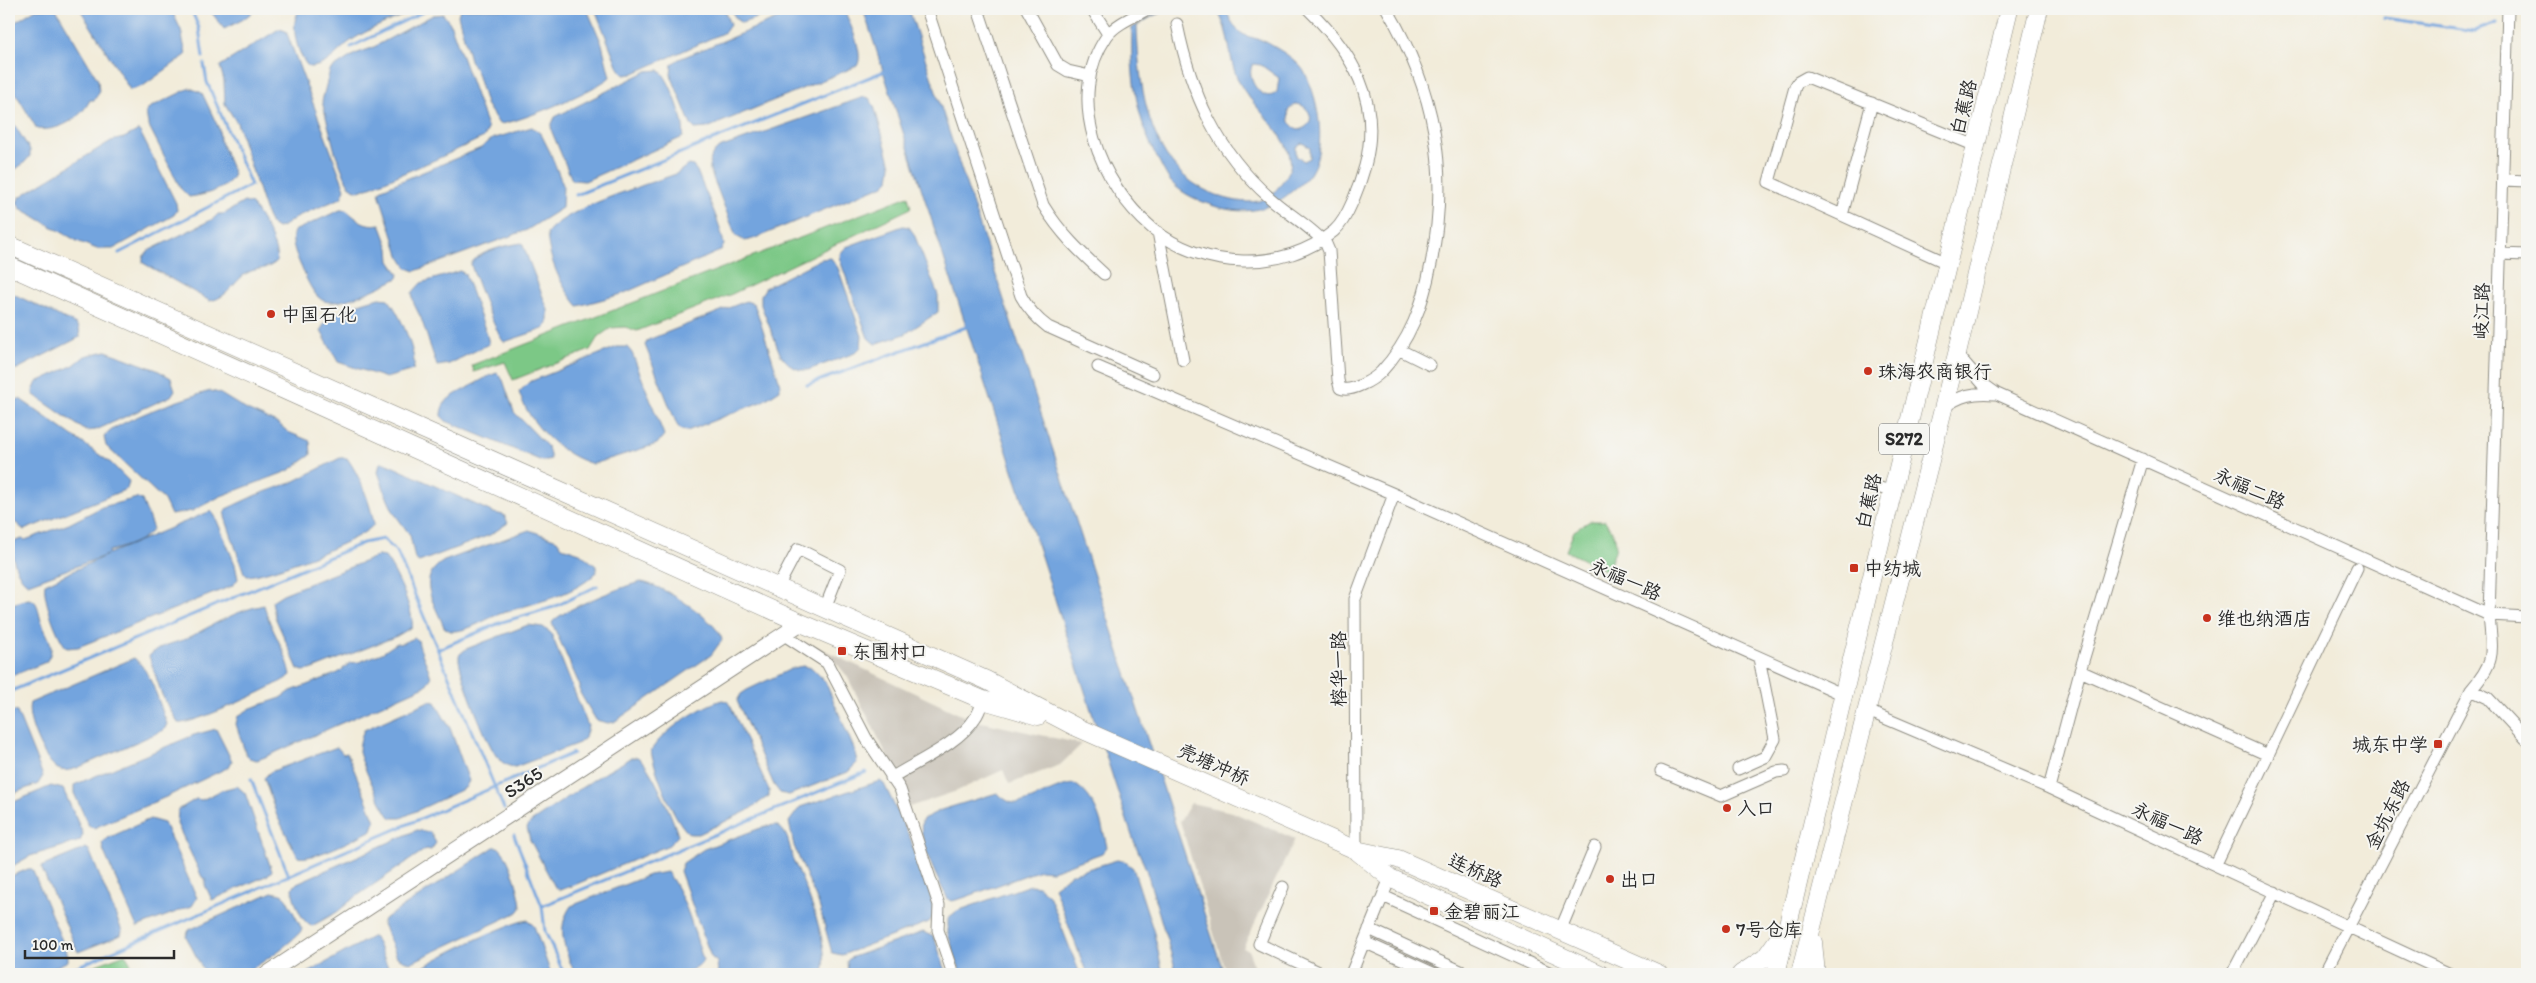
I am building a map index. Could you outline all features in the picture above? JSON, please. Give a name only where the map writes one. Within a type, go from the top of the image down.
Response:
[{"type":"main road","name":"白蕉路","points":[[1776,974],[2010,9]]},
{"type":"main road","name":"S272","points":[[1800,974],[1812,920],[1868,711],[1944,408],[2039,9]]},
{"type":"main road","points":[[1994,73],[2022,81]]},
{"type":"main road","points":[[9,245],[986,680],[1074,726]]},
{"type":"main road","points":[[9,266],[801,623],[983,700],[1074,726]]},
{"type":"main road","points":[[219,360],[227,342]]},
{"type":"main road","points":[[801,623],[818,605]]},
{"type":"main road","name":"壳塘冲桥","points":[[1074,726],[1336,842]]},
{"type":"main road","name":"连桥路","points":[[1336,842],[1356,850],[1398,859],[1653,973]]},
{"type":"main road","name":"连桥路","points":[[1356,850],[1390,878],[1600,974]]},
{"type":"main road","points":[[1802,869],[1825,877]]},
{"type":"main road","points":[[1741,974],[1765,958],[1779,940],[1790,918]]},
{"type":"main road","points":[[1812,920],[1816,974]]},
{"type":"street","points":[[927,9],[1021,296],[1028,308],[1037,319],[1048,327],[1153,374]]},
{"type":"street","points":[[978,9],[1043,205],[1055,225],[1071,244],[1104,274]]},
{"type":"street","points":[[1027,9],[1058,65],[1068,71],[1090,76]]},
{"type":"street","points":[[1092,9],[1108,34]]},
{"type":"street","points":[[1148,9],[1108,34],[1090,76],[1088,109],[1102,162],[1133,209],[1158,232],[1177,243],[1230,261],[1258,261],[1286,257],[1322,239],[1336,230],[1362,178],[1370,149],[1370,118],[1364,89],[1353,64],[1337,40],[1308,9]]},
{"type":"street","points":[[1177,24],[1194,90],[1208,120],[1226,149],[1258,186],[1322,239],[1329,251],[1337,372],[1340,388],[1344,389],[1356,387],[1378,374],[1400,350],[1424,300],[1434,246],[1440,192],[1436,139],[1424,87],[1404,37],[1387,9]]},
{"type":"street","name":"岐江路","points":[[2489,615],[2508,9]]},
{"type":"street","points":[[1947,263],[1769,182],[1798,82],[1807,77],[1976,146]]},
{"type":"street","points":[[1842,215],[1872,103]]},
{"type":"street","points":[[2503,180],[2527,181]]},
{"type":"street","points":[[1158,232],[1184,360]]},
{"type":"street","points":[[2500,254],[2527,255]]},
{"type":"street","points":[[1400,350],[1430,365]]},
{"type":"street","name":"永福二路","points":[[1957,354],[1977,378],[1997,394],[2489,615]]},
{"type":"street","name":"永福一路","points":[[1098,368],[1394,494],[1844,696]]},
{"type":"street","name":"永福二路","points":[[1944,408],[1956,398],[1966,395],[1997,394]]},
{"type":"street","points":[[2049,788],[2080,671],[2143,459]]},
{"type":"street","points":[[1872,486],[1892,491]]},
{"type":"street","name":"榕华一路","points":[[1356,850],[1355,599],[1394,494]]},
{"type":"street","points":[[778,587],[798,549],[840,570],[818,605]]},
{"type":"street","points":[[2216,864],[2357,568]]},
{"type":"street","points":[[2489,615],[2527,617]]},
{"type":"street","name":"金坑东路","points":[[2324,974],[2471,690],[2486,673],[2492,659],[2489,615]]},
{"type":"street","name":"S365","points":[[266,974],[801,623]]},
{"type":"street","points":[[784,635],[827,663],[866,738],[900,789],[939,905],[938,930],[954,974]]},
{"type":"street","points":[[1738,769],[1765,757],[1775,739],[1759,658]]},
{"type":"street","points":[[2080,671],[2268,755]]},
{"type":"street","points":[[2471,690],[2488,698],[2527,740]]},
{"type":"street","points":[[891,778],[953,741],[975,718],[983,700]]},
{"type":"street","name":"永福一路","points":[[1868,711],[2049,788],[2450,974]]},
{"type":"street","points":[[1661,771],[1721,796],[1776,772],[1784,771]]},
{"type":"street","points":[[1560,931],[1595,847]]},
{"type":"street","points":[[1351,974],[1390,878]]},
{"type":"street","points":[[1283,887],[1259,944],[1324,974]]},
{"type":"street","points":[[2232,974],[2275,892]]},
{"type":"street","points":[[1382,896],[1553,974]]},
{"type":"street","points":[[1369,929],[1467,974]]},
{"type":"street","points":[[1364,942],[1435,974]]},
{"type":"shaded area","points":[[807,642],[961,715],[981,722],[1082,744],[1060,765],[1009,784],[1003,770],[957,791],[909,807],[890,761],[847,676],[838,665]]},
{"type":"shaded area","points":[[1191,803],[1232,812],[1295,839],[1243,948],[1248,950],[1255,968],[1237,974],[1226,974],[1180,821]]},
{"type":"green space","points":[[908,196],[911,208],[732,294],[637,331],[625,327],[611,328],[598,337],[590,350],[513,380],[505,362],[474,372],[472,365]]},
{"type":"green space","points":[[1590,521],[1605,521],[1613,534],[1616,545],[1607,571],[1566,551],[1574,531]]},
{"type":"green space","points":[[125,954],[133,968],[125,974],[75,973]]},
{"type":"water","points":[[36,9],[56,9],[98,80],[99,93],[94,100],[90,100],[81,113],[68,123],[45,129],[37,129],[9,82],[9,26]]},
{"type":"water","points":[[80,9],[171,9],[181,30],[186,55],[143,86],[130,90]]},
{"type":"water","points":[[209,9],[257,9],[242,20],[224,29]]},
{"type":"water","points":[[301,9],[418,9],[364,33],[348,43],[326,62],[309,67],[301,55],[296,38],[295,21]]},
{"type":"water","points":[[460,9],[587,9],[602,44],[610,77],[556,105],[522,118],[499,124],[486,104],[477,73],[470,60],[458,15]]},
{"type":"water","points":[[595,9],[724,9],[730,25],[725,32],[632,74],[624,75],[617,65]]},
{"type":"water","points":[[730,9],[783,9],[782,11],[776,11],[742,23],[737,20]]},
{"type":"water","points":[[801,9],[844,9],[858,46],[859,61],[857,66],[707,128],[695,129],[691,125],[671,75],[672,64],[679,59]]},
{"type":"water","points":[[863,9],[909,9],[1224,974],[1177,974],[1146,869],[1133,839]]},
{"type":"water","points":[[1172,9],[1155,15],[1137,25],[1141,81],[1150,120],[1157,138],[1177,169],[1193,183],[1214,194],[1237,201],[1263,200],[1278,188],[1289,171],[1290,165],[1287,148],[1282,139],[1240,84],[1233,66],[1225,27],[1216,9],[1224,9],[1241,33],[1277,48],[1294,60],[1303,70],[1311,86],[1317,111],[1320,138],[1318,151],[1310,174],[1282,199],[1264,208],[1255,210],[1225,209],[1191,197],[1175,186],[1168,178],[1145,131],[1136,97],[1132,63],[1132,28],[1161,10]],"holes":[[[1253,64],[1261,65],[1279,78],[1277,92],[1272,95],[1266,95],[1256,88],[1251,76]],[[1294,104],[1305,107],[1310,116],[1308,125],[1297,130],[1289,122],[1288,111]],[[1303,143],[1310,148],[1310,158],[1304,161],[1296,156],[1296,147]]]},
{"type":"water","points":[[443,14],[450,23],[488,129],[484,137],[373,186],[359,191],[353,189],[347,182],[335,152],[322,101],[330,70],[355,54],[372,48],[433,15]]},
{"type":"water","points":[[279,29],[286,31],[345,189],[341,198],[298,216],[282,227],[277,228],[271,224],[267,216],[237,123],[225,104],[224,81],[220,66]]},
{"type":"water","points":[[659,70],[668,81],[680,112],[684,131],[683,137],[585,181],[572,180],[552,132],[551,126],[555,117],[647,71]]},
{"type":"water","points":[[190,88],[202,93],[219,129],[220,140],[234,174],[231,180],[221,188],[189,197],[181,189],[148,124],[146,113],[149,108]]},
{"type":"water","points":[[864,97],[869,98],[874,106],[891,165],[889,180],[884,185],[753,239],[745,241],[736,236],[710,170],[711,158],[714,153],[719,148]]},
{"type":"water","points":[[9,116],[30,150],[30,156],[9,174]]},
{"type":"water","points":[[532,127],[541,134],[563,185],[562,208],[527,230],[415,271],[407,268],[399,255],[379,193],[382,189],[481,148],[492,139]]},
{"type":"water","points":[[139,130],[176,203],[177,210],[174,215],[113,249],[97,249],[77,241],[20,208],[17,202],[20,197],[29,191],[111,141],[124,138]]},
{"type":"water","points":[[688,165],[693,166],[697,171],[716,217],[724,245],[720,251],[622,294],[578,306],[556,272],[550,253],[547,233],[557,224],[588,206],[676,174]]},
{"type":"water","points":[[244,202],[252,204],[272,238],[277,261],[268,267],[246,274],[217,299],[210,301],[143,263],[143,257],[148,251],[213,219],[218,214],[224,214]]},
{"type":"water","points":[[340,210],[346,210],[365,223],[380,224],[389,248],[390,261],[399,274],[398,278],[360,295],[329,302],[318,297],[309,284],[295,252],[293,235],[294,231]]},
{"type":"water","points":[[903,226],[909,227],[914,234],[938,295],[938,312],[905,334],[875,344],[868,338],[841,263],[840,254],[846,247]]},
{"type":"water","points":[[522,243],[548,310],[548,324],[543,329],[504,342],[491,318],[471,264],[475,259],[487,252]]},
{"type":"water","points":[[831,258],[838,268],[862,336],[861,347],[855,353],[808,370],[800,370],[791,366],[781,356],[761,305],[761,295],[766,287],[821,259]]},
{"type":"water","points":[[460,271],[465,274],[489,344],[449,364],[437,366],[421,318],[414,304],[412,293],[421,283]]},
{"type":"water","points":[[9,292],[76,324],[79,328],[80,337],[17,369],[9,370]]},
{"type":"water","points":[[380,298],[388,299],[397,313],[411,345],[414,364],[413,370],[386,378],[338,362],[321,331],[329,319],[337,314],[356,305]]},
{"type":"water","points":[[746,301],[754,304],[780,383],[780,390],[763,401],[687,431],[681,430],[677,425],[645,345],[648,340]]},
{"type":"water","points":[[617,347],[627,347],[632,353],[664,435],[657,444],[593,464],[569,453],[547,437],[530,415],[519,392],[529,382]]},
{"type":"water","points":[[106,351],[157,370],[171,378],[175,390],[171,396],[96,430],[86,431],[34,395],[33,391],[37,382],[74,365],[85,356]]},
{"type":"water","points":[[497,373],[503,380],[514,412],[548,447],[551,459],[542,461],[446,421],[441,416],[443,406],[448,399]]},
{"type":"water","points":[[211,391],[219,393],[247,410],[279,424],[288,432],[310,441],[311,455],[288,471],[221,496],[192,511],[171,515],[164,500],[106,446],[104,437],[122,424],[137,417]]},
{"type":"water","points":[[20,399],[111,463],[129,481],[127,489],[24,530],[9,517],[9,401]]},
{"type":"water","points":[[340,458],[347,458],[356,473],[367,498],[374,524],[367,531],[353,539],[315,556],[274,570],[247,576],[244,573],[225,517],[226,509],[256,495],[293,482]]},
{"type":"water","points":[[380,463],[385,463],[494,513],[504,515],[508,523],[490,535],[419,562],[415,559],[410,535],[394,513],[388,500],[378,472]]},
{"type":"water","points":[[137,498],[142,500],[153,529],[145,537],[127,546],[109,551],[108,554],[211,511],[215,516],[235,564],[238,579],[232,586],[78,647],[67,648],[59,636],[52,618],[46,598],[45,584],[107,555],[28,584],[20,577],[13,559],[10,543],[22,539],[25,540],[69,524],[102,507]]},
{"type":"water","points":[[529,530],[557,540],[562,547],[580,553],[596,566],[596,573],[586,581],[562,594],[497,615],[459,631],[449,630],[444,627],[429,591],[430,575],[435,568],[444,561]]},
{"type":"water","points":[[378,556],[385,557],[399,581],[410,612],[412,627],[397,636],[310,670],[303,671],[298,669],[275,617],[272,601],[283,594]]},
{"type":"water","points":[[641,582],[662,589],[688,605],[711,623],[722,640],[711,655],[614,722],[608,723],[596,720],[580,693],[580,686],[552,623],[566,612],[579,606],[608,593]]},
{"type":"water","points":[[28,599],[34,601],[37,605],[51,645],[50,656],[46,662],[9,677],[9,605]]},
{"type":"water","points":[[264,605],[286,657],[291,675],[270,688],[234,704],[199,718],[178,723],[162,695],[149,656],[164,646],[186,639],[236,614]]},
{"type":"water","points":[[528,625],[543,627],[551,633],[588,726],[585,738],[579,743],[513,767],[500,760],[493,751],[464,680],[459,655],[466,649]]},
{"type":"water","points":[[415,638],[418,640],[431,678],[425,686],[265,757],[257,760],[249,758],[245,752],[236,724],[238,716],[251,708],[281,698],[291,691],[338,673],[350,663],[359,662],[382,653],[397,643]]},
{"type":"water","points":[[134,658],[146,671],[154,689],[167,724],[164,730],[77,768],[65,771],[58,769],[47,757],[37,739],[30,719],[30,703]]},
{"type":"water","points":[[803,666],[812,668],[825,681],[855,751],[857,763],[848,772],[789,795],[780,793],[774,785],[737,701],[741,694],[747,690],[793,668]]},
{"type":"water","points":[[722,700],[727,701],[731,707],[769,790],[769,796],[747,811],[699,834],[690,834],[684,828],[672,808],[661,783],[651,751],[672,728],[703,708]]},
{"type":"water","points":[[429,701],[435,702],[450,728],[469,781],[465,788],[459,791],[401,818],[391,818],[378,797],[359,752],[362,735],[364,730]]},
{"type":"water","points":[[17,712],[43,776],[38,784],[9,795],[9,713]]},
{"type":"water","points":[[216,729],[232,761],[229,767],[94,828],[89,826],[74,793],[74,785],[194,735]]},
{"type":"water","points":[[337,747],[343,754],[347,753],[350,760],[375,821],[372,830],[314,856],[298,857],[277,816],[264,778],[270,772]]},
{"type":"water","points":[[637,757],[648,769],[654,780],[667,806],[678,836],[669,845],[572,886],[560,890],[555,887],[530,840],[527,828],[531,822],[596,778],[631,758]]},
{"type":"water","points":[[880,781],[884,784],[911,840],[915,857],[931,895],[934,915],[929,922],[842,955],[832,953],[819,905],[794,846],[789,822],[800,807]]},
{"type":"water","points":[[1074,784],[1088,796],[1097,812],[1107,847],[1102,853],[1052,871],[1040,870],[963,898],[952,901],[948,899],[925,847],[921,827],[923,819],[941,810],[997,793],[1009,802],[1020,803]]},
{"type":"water","points":[[51,786],[63,789],[83,834],[80,841],[30,856],[9,868],[9,804]]},
{"type":"water","points":[[237,786],[245,793],[272,871],[268,875],[212,900],[205,885],[206,880],[202,877],[177,824],[178,810],[196,799],[202,800],[222,790]]},
{"type":"water","points":[[150,819],[164,823],[197,898],[192,906],[137,927],[104,852],[102,843],[108,838]]},
{"type":"water","points":[[776,825],[787,836],[794,862],[816,918],[824,950],[822,974],[718,974],[717,962],[711,957],[680,871],[683,863],[704,849],[766,826]]},
{"type":"water","points":[[417,830],[430,832],[436,843],[431,850],[426,849],[354,898],[337,912],[312,926],[304,920],[298,910],[292,888],[297,883]]},
{"type":"water","points":[[494,847],[498,847],[502,851],[514,875],[521,908],[518,912],[410,963],[397,957],[383,920]]},
{"type":"water","points":[[86,848],[89,850],[122,931],[121,935],[78,952],[41,867]]},
{"type":"water","points":[[1117,860],[1124,861],[1133,868],[1154,933],[1163,974],[1087,974],[1054,887],[1071,874]]},
{"type":"water","points":[[32,869],[68,955],[68,961],[40,974],[13,974],[9,969],[9,877]]},
{"type":"water","points":[[667,872],[679,891],[688,914],[703,960],[701,964],[685,974],[575,974],[563,940],[563,923],[571,906],[649,875]]},
{"type":"water","points":[[1030,885],[1038,886],[1049,895],[1080,974],[961,974],[948,934],[948,918],[957,911]]},
{"type":"water","points":[[272,892],[282,894],[286,898],[302,929],[299,933],[274,954],[245,972],[231,975],[205,974],[186,936],[189,930]]},
{"type":"water","points":[[528,920],[534,926],[551,974],[414,974],[435,960],[469,943],[504,927]]},
{"type":"water","points":[[923,932],[934,937],[947,974],[848,974],[847,961],[850,958]]},
{"type":"water","points":[[375,937],[391,974],[310,974],[309,972]]},
{"type":"waterway","points":[[191,9],[199,28],[203,57]]},
{"type":"waterway","points":[[351,47],[429,9]]},
{"type":"waterway","points":[[2384,18],[2475,31],[2497,23]]},
{"type":"waterway","points":[[119,253],[251,185],[207,82],[204,64]]},
{"type":"waterway","points":[[576,195],[885,71]]},
{"type":"waterway","points":[[807,385],[969,326]]},
{"type":"waterway","points":[[9,692],[363,543],[383,539],[397,552],[504,809]]},
{"type":"waterway","points":[[439,649],[502,622],[554,607],[597,586]]},
{"type":"waterway","points":[[60,974],[573,753]]},
{"type":"waterway","points":[[542,906],[866,772]]},
{"type":"waterway","points":[[251,779],[289,876]]},
{"type":"waterway","points":[[514,835],[542,906],[545,931],[564,974]]},
{"type":"place","name":"中国石化","points":[[271,314]]},
{"type":"place","name":"珠海农商银行","points":[[1868,371]]},
{"type":"place","name":"中纺城","points":[[1854,568]]},
{"type":"place","name":"维也纳酒店","points":[[2207,618]]},
{"type":"place","name":"东围村口","points":[[842,651]]},
{"type":"place","name":"城东中学","points":[[2438,744]]},
{"type":"place","name":"入口","points":[[1727,808]]},
{"type":"place","name":"出口","points":[[1610,879]]},
{"type":"place","name":"金碧丽江","points":[[1434,911]]},
{"type":"place","name":"7号仓库","points":[[1726,929]]}]
